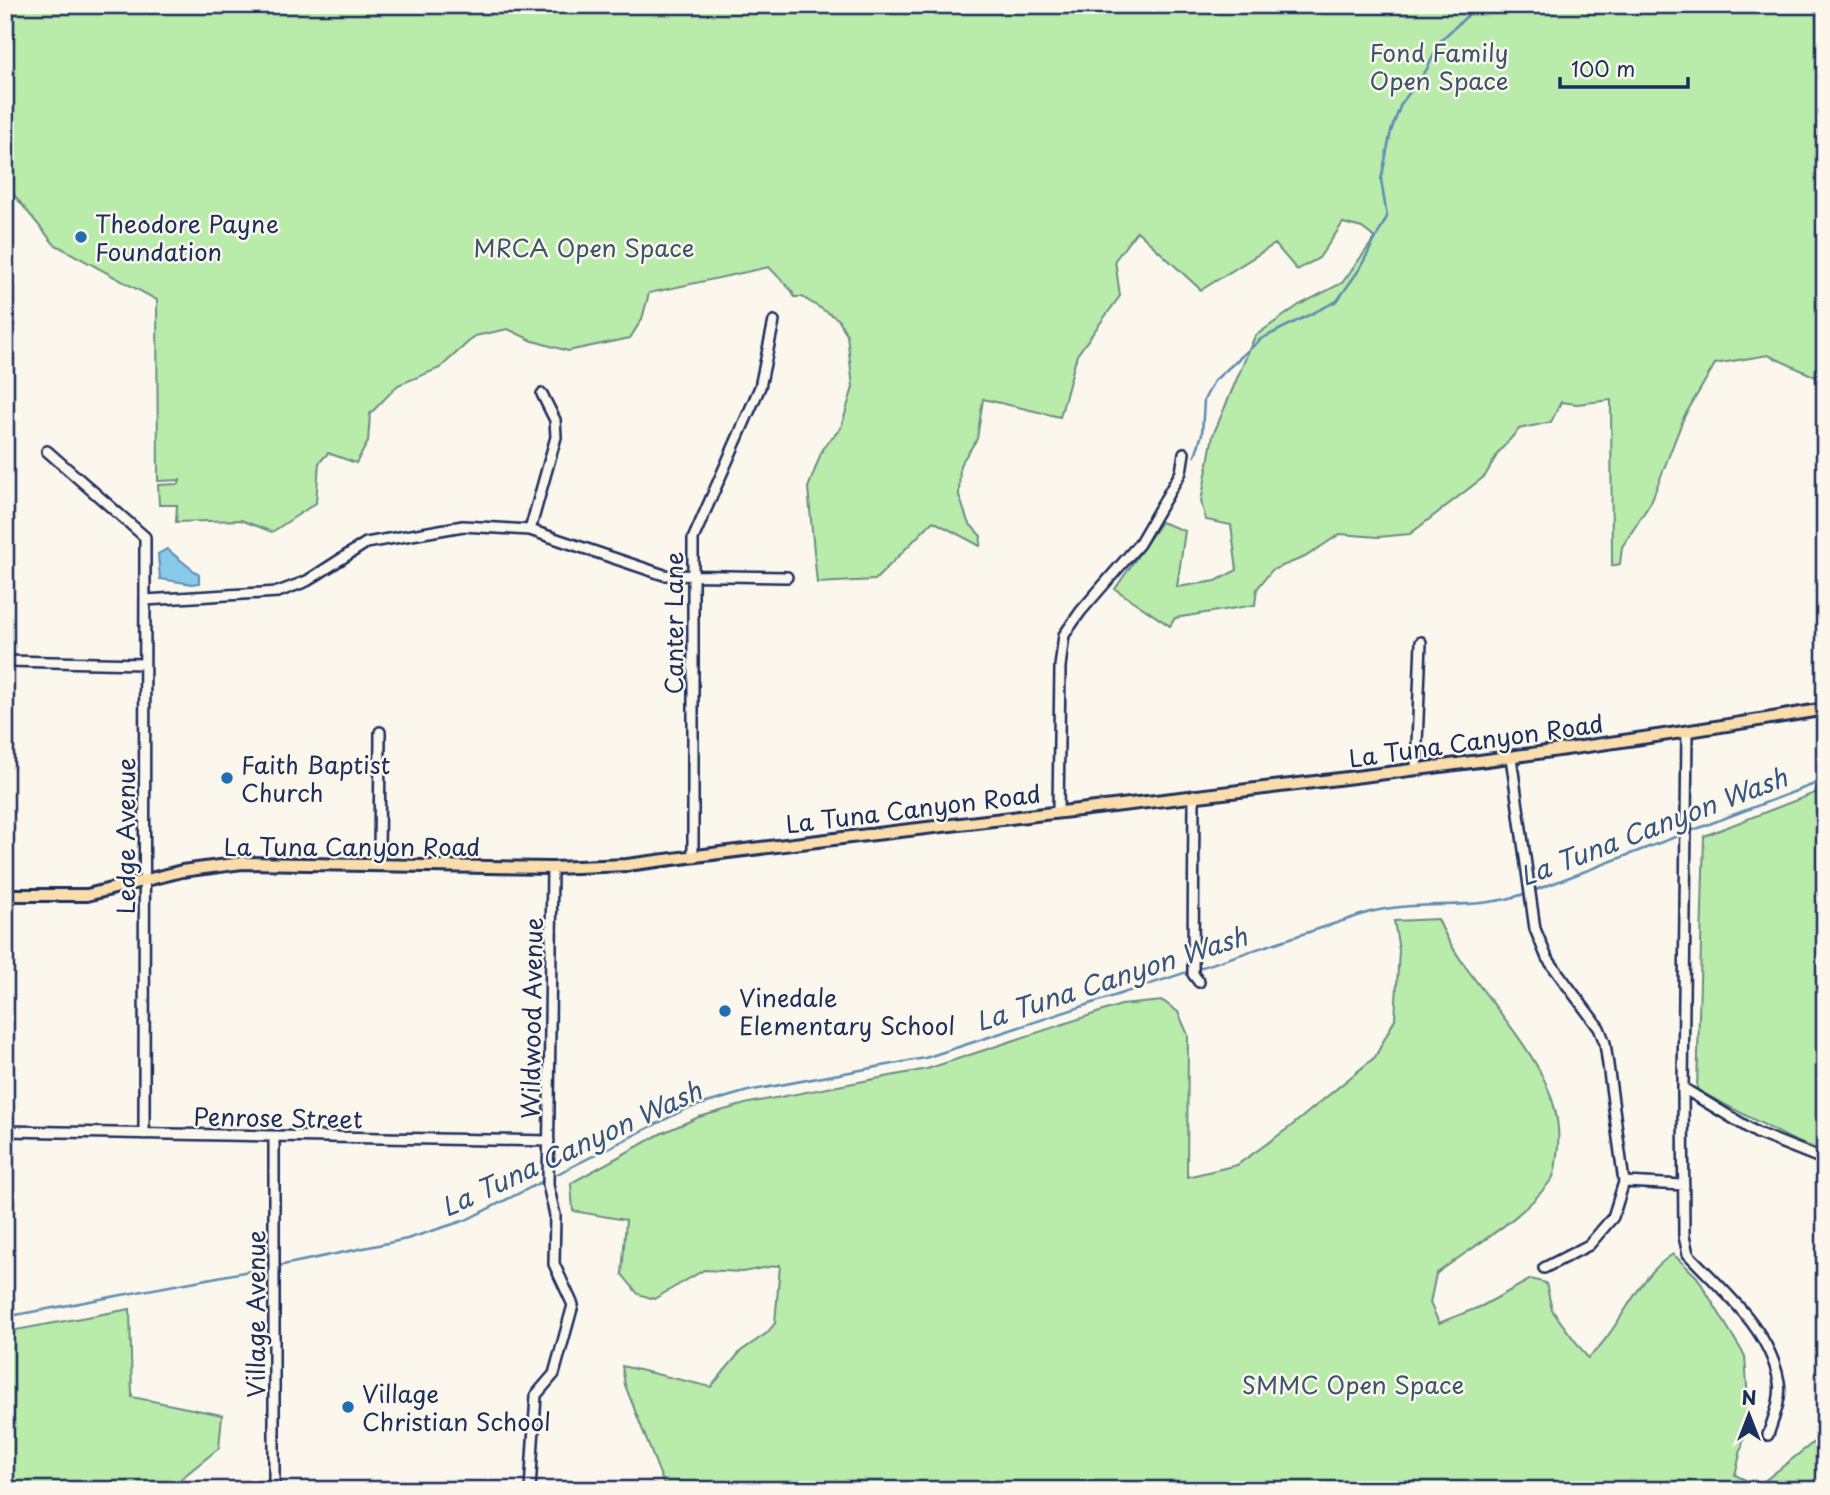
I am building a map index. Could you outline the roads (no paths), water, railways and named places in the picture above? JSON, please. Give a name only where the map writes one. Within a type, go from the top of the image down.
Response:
[{"type":"main road","name":"La Tuna Canyon Road","points":[[5,895],[87,895],[182,871],[242,863],[552,868],[617,866],[1511,757],[1687,733],[1825,709]]},
{"type":"street","name":"Canter Lane","points":[[693,857],[691,576],[694,531],[760,387],[774,321]]},
{"type":"street","points":[[530,530],[556,437],[555,420],[541,394]]},
{"type":"street","name":"Ledge Avenue","points":[[47,451],[145,537],[144,1134]]},
{"type":"street","points":[[1058,811],[1060,667],[1064,635],[1081,611],[1139,544],[1181,472],[1184,453]]},
{"type":"street","points":[[145,600],[278,592],[307,581],[361,545],[391,537],[463,526],[530,530],[664,575],[787,578]]},
{"type":"street","points":[[1416,769],[1421,642]]},
{"type":"street","points":[[5,662],[145,664]]},
{"type":"street","points":[[379,865],[380,732]]},
{"type":"street","points":[[1687,733],[1683,1088],[1688,1254],[1765,1339],[1780,1383],[1768,1435]]},
{"type":"street","points":[[1511,757],[1535,929],[1547,958],[1599,1028],[1605,1043],[1624,1182],[1613,1217],[1589,1245],[1544,1268]]},
{"type":"street","points":[[1194,795],[1193,969],[1199,982]]},
{"type":"street","name":"Wildwood Avenue","points":[[530,1490],[536,1395],[554,1374],[573,1305],[554,1264],[555,1215],[548,1180],[552,868]]},
{"type":"street","points":[[1683,1088],[1757,1133],[1825,1160]]},
{"type":"street","name":"Penrose Street","points":[[5,1131],[549,1141]]},
{"type":"street","name":"Village Avenue","points":[[274,1137],[274,1490]]},
{"type":"street","points":[[1624,1182],[1684,1185]]},
{"type":"water","points":[[167,549],[199,575],[199,583],[160,579],[158,554]]},
{"type":"waterway","points":[[1195,456],[1202,434],[1204,400],[1214,381],[1261,339],[1337,301],[1359,270],[1387,217],[1381,180],[1391,131],[1401,104],[1427,69],[1441,40],[1479,5]]},
{"type":"waterway","name":"La Tuna Canyon Wash","points":[[1533,891],[1825,780]]},
{"type":"waterway","name":"La Tuna Canyon Wash","points":[[278,1266],[407,1239],[466,1220],[686,1109],[748,1091],[925,1058],[1370,912],[1409,906],[1488,902],[1527,893]]},
{"type":"waterway","name":"La Tuna Canyon Wash","points":[[5,1317],[271,1267]]},
{"type":"place","name":"Theodore Payne Foundation","points":[[81,237]]},
{"type":"place","name":"Faith Baptist Church","points":[[227,778]]},
{"type":"place","name":"Vinedale Elementary School","points":[[725,1011]]},
{"type":"place","name":"Village Christian School","points":[[348,1407]]},
{"type":"park label","name":"Fond Family Open Space","points":[[1439,66]]},
{"type":"park label","name":"MRCA Open Space","points":[[584,247]]},
{"type":"park label","name":"SMMC Open Space","points":[[1353,1384]]}]
